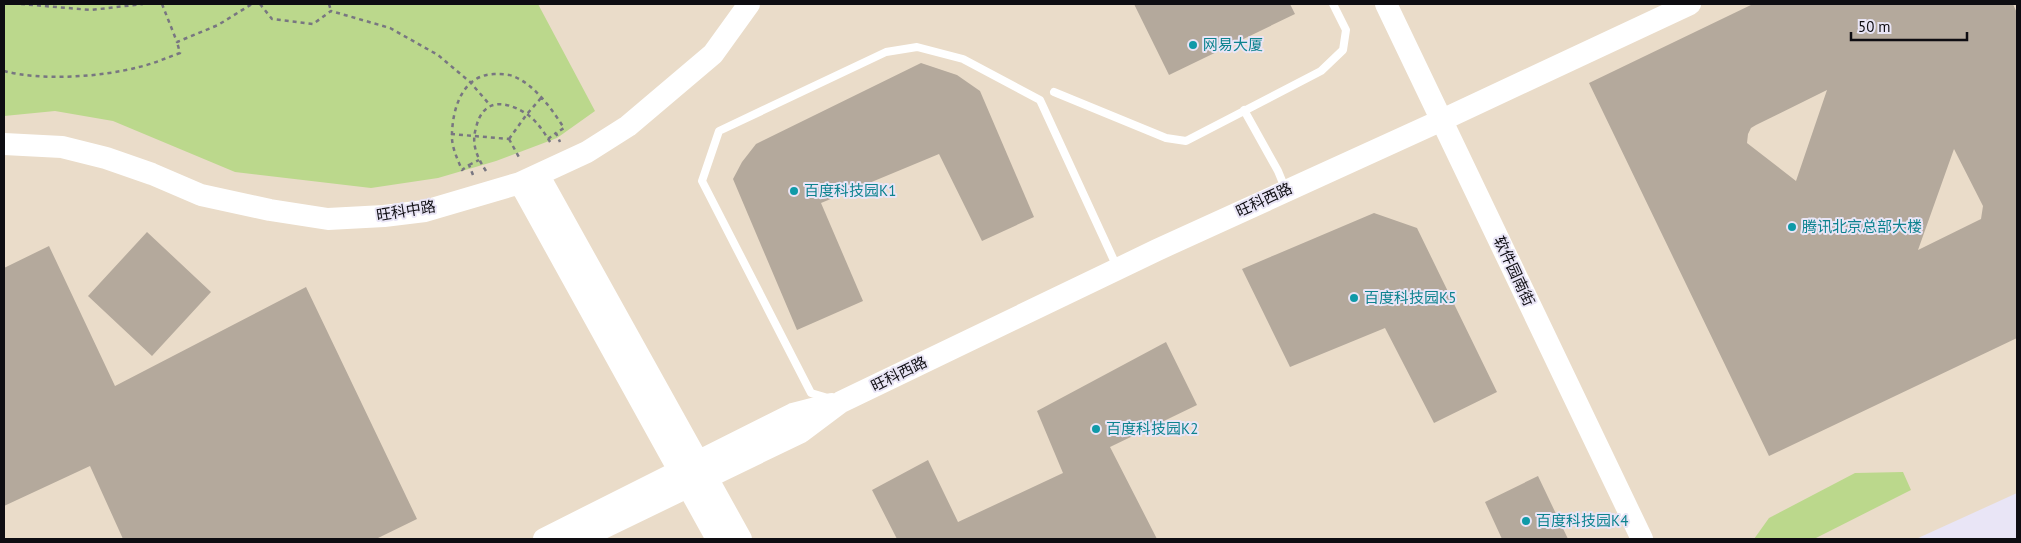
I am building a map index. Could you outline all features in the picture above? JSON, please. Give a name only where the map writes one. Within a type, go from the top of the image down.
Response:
[{"type":"street","name":"旺科中路","points":[[4,144],[62,148],[106,158],[152,174],[201,195],[270,210],[328,219],[384,216],[425,211],[530,179],[588,152],[628,126],[714,54],[750,4]]},
{"type":"street","name":"软件园南街","points":[[1386,4],[1642,539]]},
{"type":"street","name":"旺科西路","points":[[693,475],[793,414],[841,402],[1118,268],[1690,4]]},
{"type":"street","points":[[530,179],[693,475],[741,539]]},
{"type":"street","points":[[544,539],[693,475]]},
{"type":"street","points":[[580,539],[693,475]]},
{"type":"street","points":[[693,475],[717,539]]},
{"type":"lane","points":[[1054,92],[1166,138],[1186,141],[1321,71],[1343,50],[1346,30],[1333,4]]},
{"type":"lane","points":[[841,402],[811,392],[702,180],[719,131],[886,52],[917,47],[963,59],[1040,100],[1118,268]]},
{"type":"lane","points":[[1244,110],[1278,171],[1286,190]]},
{"type":"path","points":[[21,4],[91,10],[143,4]]},
{"type":"path","points":[[4,71],[55,76],[86,75],[139,68],[180,53],[162,4]]},
{"type":"path","points":[[177,42],[218,25],[252,4]]},
{"type":"path","points":[[260,4],[272,19],[313,24],[330,11]]},
{"type":"path","points":[[329,4],[330,11]]},
{"type":"path","points":[[330,11],[390,28],[438,55],[470,82],[490,105]]},
{"type":"path","points":[[479,160],[462,170],[454,152],[452,134],[455,112],[464,88],[470,82],[486,74],[512,76],[526,84],[541,98],[553,111],[564,128],[548,139]]},
{"type":"path","points":[[509,139],[526,114],[541,98]]},
{"type":"path","points":[[486,171],[474,148],[474,136],[478,116],[490,105],[506,104],[526,114],[552,146]]},
{"type":"path","points":[[556,133],[560,142]]},
{"type":"path","points":[[452,134],[509,139]]},
{"type":"path","points":[[509,139],[520,159]]},
{"type":"path","points":[[470,165],[473,175]]},
{"type":"shaded area","points":[[4,4],[2017,4],[2017,493],[1916,539],[4,539]]},
{"type":"green space","points":[[4,4],[538,4],[595,111],[557,138],[496,161],[438,178],[371,188],[235,172],[113,121],[55,111],[4,116]]},
{"type":"green space","points":[[1903,472],[1911,490],[1814,539],[1754,539],[1769,518],[1855,473]]},
{"type":"building","name":"网易大厦","points":[[1134,4],[1290,4],[1295,14],[1169,75]]},
{"type":"building","name":"腾讯北京总部大楼","points":[[1753,4],[2013,4],[2017,13],[2017,338],[1769,456],[1589,83]],"holes":[[[1827,90],[1796,181],[1747,143],[1748,134],[1751,128],[1756,125]],[[1954,149],[1983,206],[1981,219],[1918,250]]]},
{"type":"building","name":"百度科技园K1","points":[[921,63],[957,75],[980,91],[1034,217],[982,241],[939,154],[821,203],[863,301],[797,330],[733,179],[742,162],[756,144]]},
{"type":"building","name":"百度科技园K5","points":[[1374,213],[1417,228],[1497,392],[1434,423],[1385,328],[1290,367],[1242,269]]},
{"type":"building","points":[[147,232],[211,292],[152,356],[88,296]]},
{"type":"building","points":[[49,246],[115,386],[306,287],[417,519],[376,539],[123,539],[90,466],[4,506],[4,268]]},
{"type":"building","name":"百度科技园K2","points":[[1166,342],[1197,405],[1110,447],[1157,539],[897,539],[872,490],[928,460],[958,522],[1063,473],[1037,411]]},
{"type":"building","name":"百度科技园K4","points":[[1538,476],[1568,539],[1502,539],[1485,502]]},
{"type":"place","name":"网易大厦","points":[[1193,45]]},
{"type":"place","name":"百度科技园K1","points":[[794,191]]},
{"type":"place","name":"腾讯北京总部大楼","points":[[1792,227]]},
{"type":"place","name":"百度科技园K5","points":[[1354,298]]},
{"type":"place","name":"百度科技园K2","points":[[1096,429]]},
{"type":"place","name":"百度科技园K4","points":[[1526,521]]}]
